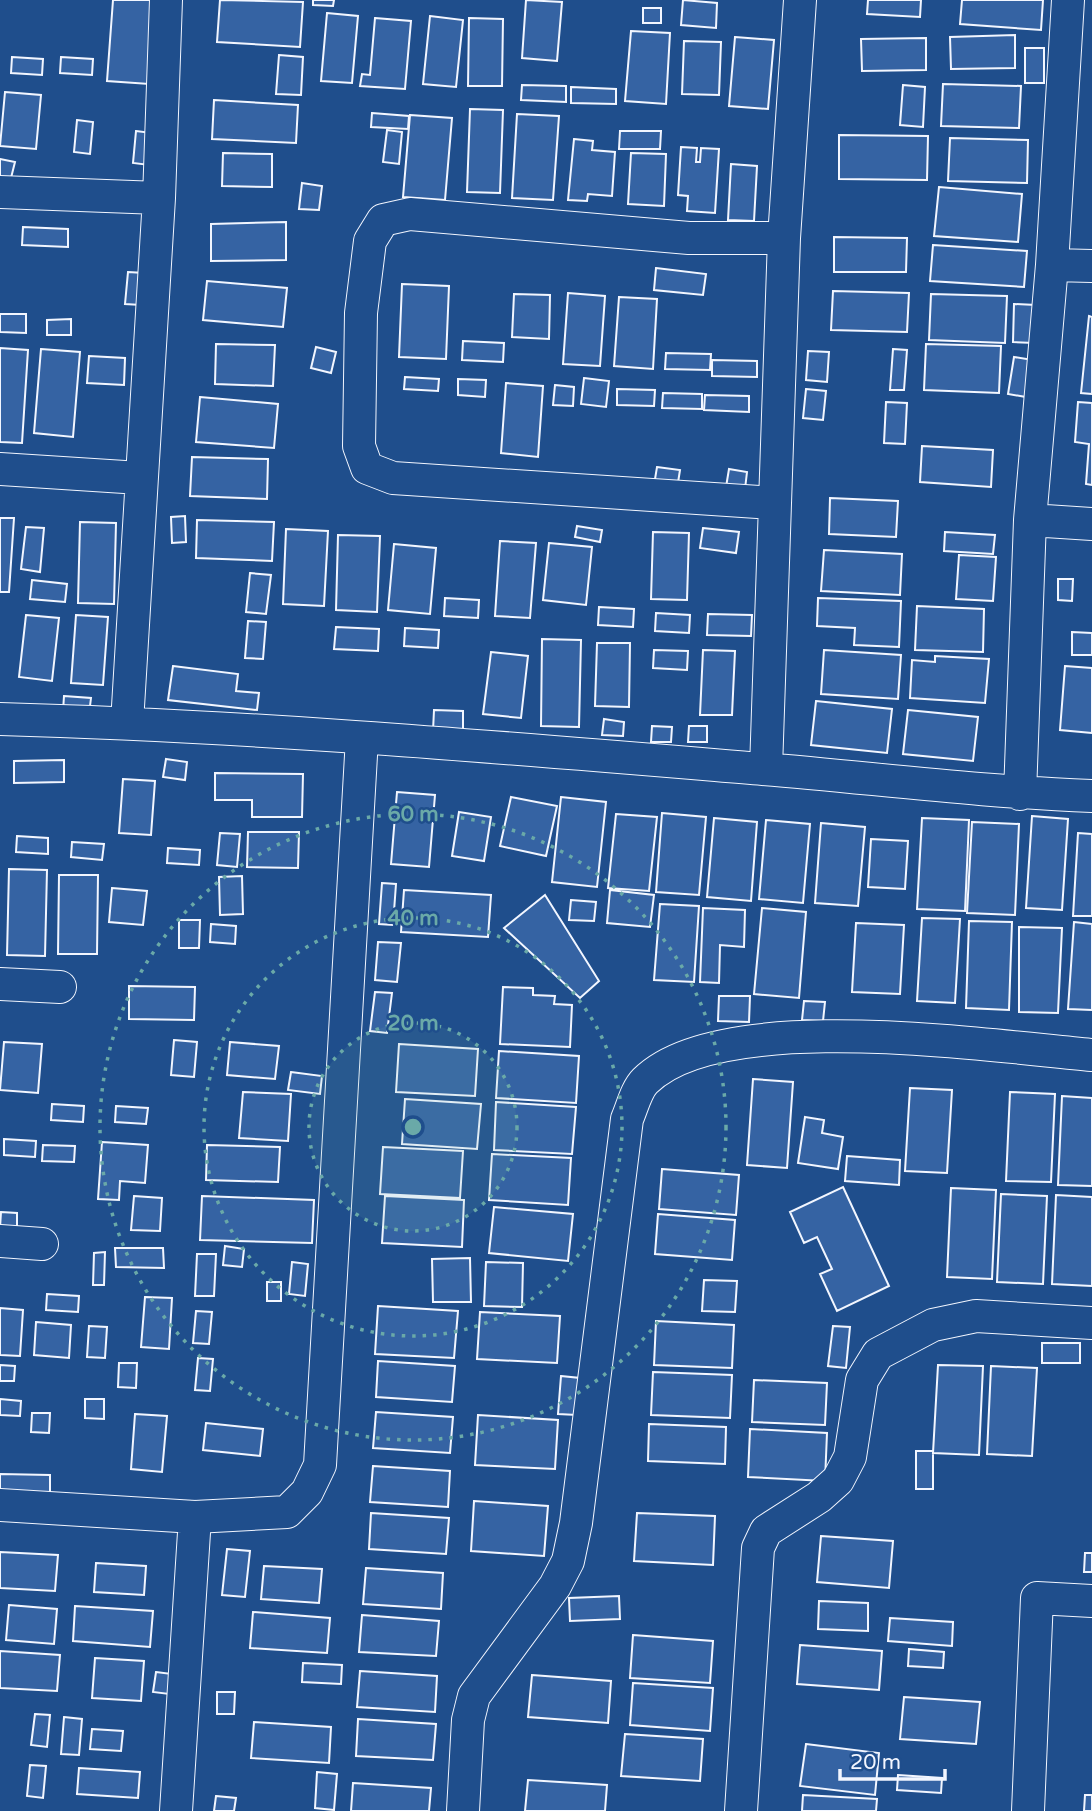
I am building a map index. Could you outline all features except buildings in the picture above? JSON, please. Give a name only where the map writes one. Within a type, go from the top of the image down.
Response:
[{"type":"street","points":[[127,723],[159,198],[166,0]]},
{"type":"street","points":[[765,769],[785,239],[800,0]]},
{"type":"street","points":[[1020,794],[1030,520],[1076,4]]},
{"type":"street","points":[[0,192],[159,198]]},
{"type":"street","points":[[774,503],[393,478],[367,468],[359,446],[360,313],[370,241],[383,220],[410,215],[689,238],[785,239]]},
{"type":"street","points":[[1052,265],[1092,266]]},
{"type":"street","points":[[0,469],[140,478]]},
{"type":"street","points":[[1030,520],[1092,524]]},
{"type":"street","points":[[0,719],[127,723],[362,738],[765,769],[1020,794],[1092,796]]},
{"type":"street","points":[[0,1505],[195,1517],[286,1512],[307,1492],[320,1465],[362,738]]},
{"type":"street","points":[[0,984],[60,987]]},
{"type":"street","points":[[463,1811],[468,1720],[474,1696],[555,1586],[568,1560],[576,1523],[627,1119],[643,1082],[675,1061],[740,1041],[804,1037],[914,1039],[1092,1055]]},
{"type":"street","points":[[0,1241],[41,1244]]},
{"type":"street","points":[[741,1811],[758,1548],[766,1531],[819,1497],[838,1480],[850,1457],[862,1380],[878,1354],[933,1325],[976,1316],[1092,1323]]},
{"type":"street","points":[[176,1811],[195,1517]]},
{"type":"street","points":[[1028,1811],[1037,1598],[1092,1601]]}]
